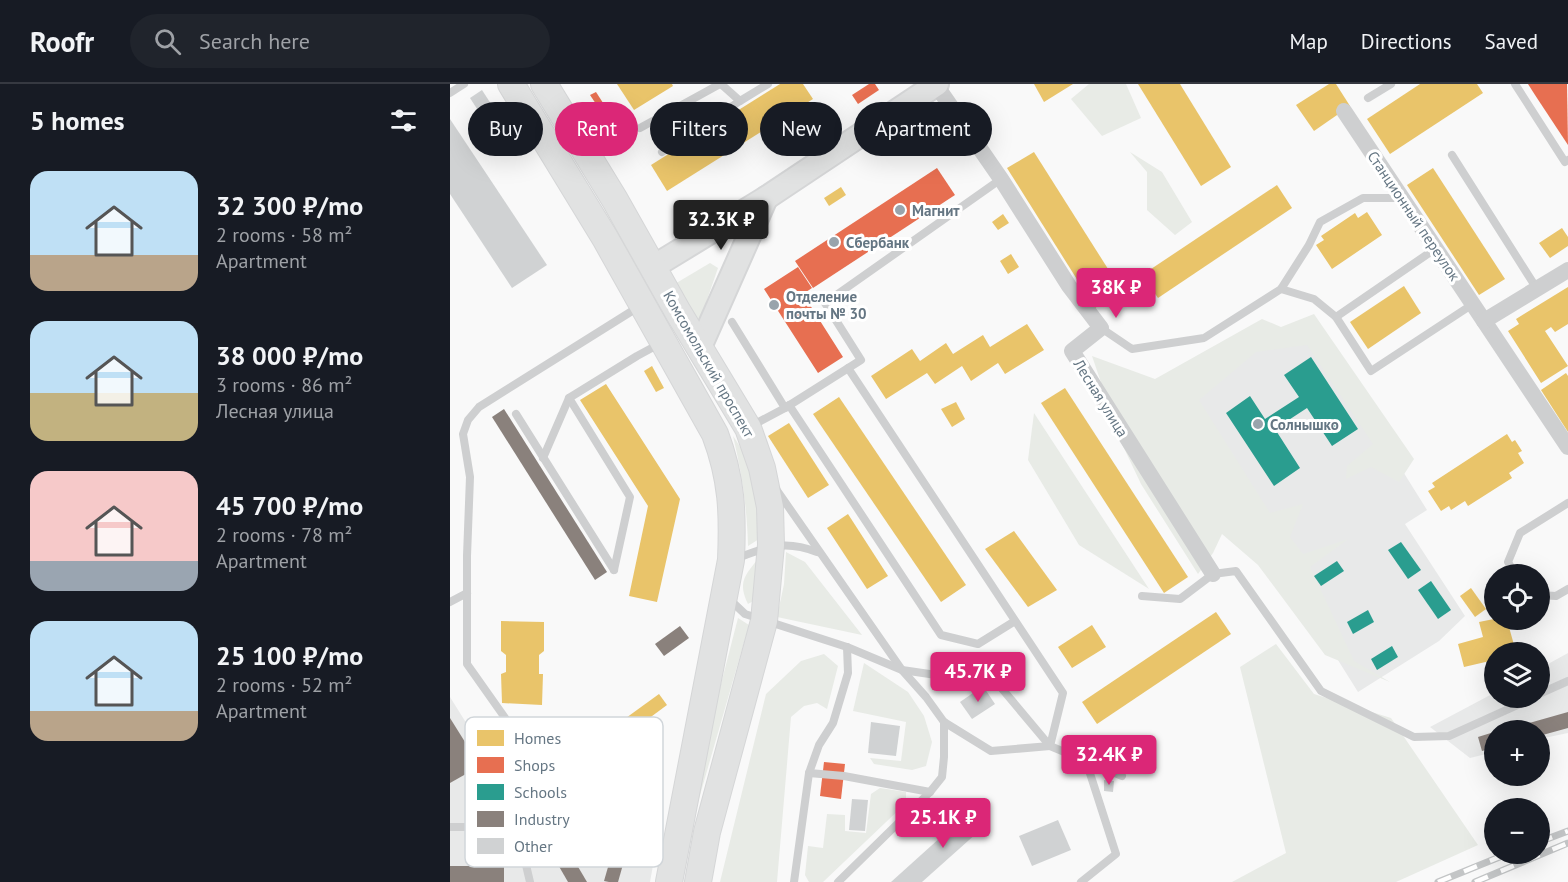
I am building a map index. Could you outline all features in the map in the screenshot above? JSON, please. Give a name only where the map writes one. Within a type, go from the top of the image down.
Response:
[{"type":"main road","name":"Комсомольский проспект","points":[[511,84],[630,281],[715,434],[725,460],[731,493],[733,524],[731,560],[669,882]]},
{"type":"main road","name":"Комсомольский проспект","points":[[544,84],[615,200],[748,428],[762,468],[771,507],[771,545],[764,621],[707,832],[698,882]]},
{"type":"main road","points":[[630,281],[766,198],[936,85]]},
{"type":"main road","points":[[700,347],[766,198]]},
{"type":"street","points":[[936,85],[1001,179],[1069,286],[1101,328]]},
{"type":"street","name":"Станционный переулок","points":[[1344,111],[1568,447]]},
{"type":"street","points":[[1484,321],[1568,270]]},
{"type":"street","name":"Лесная улица","points":[[1101,328],[1072,351],[1213,574]]},
{"type":"lane","points":[[450,93],[464,84]]},
{"type":"lane","points":[[640,128],[720,84],[740,101],[768,84]]},
{"type":"lane","points":[[1368,98],[1391,84]]},
{"type":"lane","points":[[1515,84],[1565,162],[1568,160]]},
{"type":"lane","points":[[1452,155],[1537,289]]},
{"type":"lane","points":[[748,428],[861,360],[825,303],[1001,179]]},
{"type":"lane","points":[[1101,328],[1132,349],[1204,338],[1281,290],[1309,245],[1320,222],[1363,198],[1402,198]]},
{"type":"lane","points":[[1336,316],[1435,249]]},
{"type":"lane","points":[[1281,290],[1314,299],[1336,316],[1371,371],[1473,304]]},
{"type":"lane","points":[[505,717],[468,664],[470,477],[463,434],[468,420],[479,407],[643,304]]},
{"type":"lane","points":[[732,322],[940,635],[978,644],[1015,621]]},
{"type":"lane","points":[[543,458],[568,398],[664,342]]},
{"type":"lane","points":[[848,368],[1063,693],[1050,746]]},
{"type":"lane","points":[[516,414],[615,570],[630,497],[568,398]]},
{"type":"lane","points":[[762,468],[818,552],[902,670],[944,722],[991,752],[1050,746]]},
{"type":"lane","points":[[1509,564],[1520,533],[1568,503]]},
{"type":"lane","points":[[731,560],[771,545],[800,545],[818,552]]},
{"type":"lane","points":[[1142,596],[1180,598],[1213,574],[1236,571],[1321,691],[1414,737],[1449,736],[1511,708]]},
{"type":"lane","points":[[1550,596],[1556,596],[1568,589]]},
{"type":"lane","points":[[450,603],[467,592]]},
{"type":"lane","points":[[725,596],[745,614],[846,647],[902,670],[998,684],[1050,746],[1122,776]]},
{"type":"lane","points":[[794,882],[809,773],[819,745],[833,723],[848,673],[846,647]]},
{"type":"lane","points":[[1550,689],[1568,681]]},
{"type":"lane","points":[[838,882],[930,792],[942,777],[944,722]]},
{"type":"lane","points":[[1081,882],[1116,854],[1086,761]]},
{"type":"lane","points":[[809,773],[844,776],[930,792]]},
{"type":"lane","points":[[450,826],[465,826]]},
{"type":"lane","points":[[526,867],[530,882]]},
{"type":"shaded area","points":[[1089,84],[1126,84],[1141,118],[1102,136],[1071,99]]},
{"type":"shaded area","points":[[1130,152],[1162,172],[1192,222],[1175,235],[1147,210],[1147,172]]},
{"type":"shaded area","points":[[710,263],[718,268],[700,320],[689,322],[673,285]]},
{"type":"shaded area","points":[[1314,314],[1414,459],[1399,482],[1371,467],[1346,479],[1347,466],[1373,444],[1307,345],[1256,352],[1199,400],[1270,513],[1303,504],[1290,537],[1303,554],[1348,539],[1310,567],[1354,661],[1390,682],[1325,655],[1258,565],[1222,534],[1213,553],[1198,574],[1141,484],[1122,444],[1092,356],[1155,379],[1262,319],[1281,327]]},
{"type":"shaded area","points":[[1309,321],[1427,510],[1405,524],[1465,616],[1439,641],[1358,692],[1171,394]]},
{"type":"shaded area","points":[[1034,413],[1149,589],[1079,545],[1028,460]]},
{"type":"shaded area","points":[[733,436],[746,459],[755,499],[759,539],[748,546],[744,491]]},
{"type":"shaded area","points":[[786,552],[805,562],[862,635],[777,617],[784,584]]},
{"type":"shaded area","points":[[758,559],[755,600],[748,604],[743,590],[744,580]]},
{"type":"shaded area","points":[[738,618],[749,625],[694,816],[713,715]]},
{"type":"shaded area","points":[[1276,644],[1314,694],[1391,718],[1478,845],[1396,882],[1232,882],[1286,853],[1240,667]]},
{"type":"shaded area","points":[[1568,653],[1568,733],[1550,737],[1550,720],[1484,720],[1484,754],[1470,758],[1430,727],[1484,698],[1484,708],[1550,708],[1550,663]]},
{"type":"shaded area","points":[[824,654],[838,666],[827,709],[817,703],[804,706],[791,717],[777,882],[720,882],[766,694],[801,661]]},
{"type":"shaded area","points":[[864,663],[908,692],[924,716],[932,742],[926,766],[912,770],[874,764],[870,758],[901,761],[906,722],[853,711]]},
{"type":"shaded area","points":[[450,697],[465,721],[465,867],[653,867],[650,882],[450,882]]},
{"type":"shaded area","points":[[880,788],[906,792],[906,803],[823,882],[809,882],[805,875],[808,846],[823,848],[827,814],[845,815],[845,831],[866,833],[871,794]]},
{"type":"building: Homes","points":[[617,84],[672,84],[673,86],[638,108],[638,102],[629,102]]},
{"type":"building: Homes","points":[[780,84],[803,84],[813,99],[808,102],[760,102],[760,132],[748,140],[748,104]]},
{"type":"building: Homes","points":[[1034,84],[1073,84],[1044,102]]},
{"type":"building: Homes","points":[[1138,84],[1180,84],[1231,167],[1201,186]]},
{"type":"building: Homes","points":[[1329,84],[1336,84],[1350,106],[1314,131],[1296,105]]},
{"type":"building: Homes","points":[[1420,84],[1477,84],[1483,93],[1390,154],[1367,119]]},
{"type":"building: Homes","points":[[1034,152],[1122,291],[1095,308],[1007,168]]},
{"type":"building: Homes","points":[[665,156],[723,156],[667,191],[651,165]]},
{"type":"building: Homes","points":[[1433,168],[1505,279],[1479,295],[1407,185]]},
{"type":"building: Homes","points":[[1277,185],[1292,208],[1158,298],[1142,275]]},
{"type":"building: Homes","points":[[841,187],[846,195],[829,206],[824,198]]},
{"type":"building: Homes","points":[[1367,212],[1382,235],[1332,269],[1316,245],[1324,240],[1321,236],[1355,213],[1358,218]]},
{"type":"building: Homes","points":[[1003,214],[1009,223],[998,230],[992,222]]},
{"type":"building: Homes","points":[[1562,228],[1568,237],[1568,246],[1550,258],[1539,243]]},
{"type":"building: Homes","points":[[1011,254],[1019,267],[1008,274],[1000,261]]},
{"type":"building: Homes","points":[[1404,286],[1421,313],[1368,349],[1350,322]]},
{"type":"building: Homes","points":[[1568,287],[1568,324],[1555,332],[1551,327],[1545,331],[1568,366],[1541,383],[1508,331],[1519,324],[1516,319]]},
{"type":"building: Homes","points":[[1027,324],[1044,350],[1005,374],[998,363],[971,381],[962,366],[935,384],[927,373],[886,399],[871,376],[912,349],[920,361],[946,343],[953,354],[983,335],[990,347]]},
{"type":"building: Homes","points":[[652,366],[664,388],[656,392],[644,371]]},
{"type":"building: Homes","points":[[1566,373],[1568,376],[1568,432],[1541,390]]},
{"type":"building: Homes","points":[[606,384],[680,499],[657,602],[629,596],[648,506],[580,400]]},
{"type":"building: Homes","points":[[1065,388],[1188,577],[1164,593],[1041,403]]},
{"type":"building: Homes","points":[[839,397],[966,585],[941,602],[813,414]]},
{"type":"building: Homes","points":[[956,402],[965,419],[952,427],[941,409]]},
{"type":"building: Homes","points":[[789,423],[829,485],[808,498],[768,436]]},
{"type":"building: Homes","points":[[1507,434],[1512,442],[1515,440],[1522,451],[1518,453],[1524,463],[1509,473],[1512,478],[1468,506],[1465,501],[1451,510],[1449,506],[1441,511],[1428,491],[1435,487],[1432,483]]},
{"type":"building: Homes","points":[[848,514],[888,576],[867,589],[827,528]]},
{"type":"building: Homes","points":[[1014,531],[1057,590],[1028,607],[985,549]]},
{"type":"building: Homes","points":[[1471,588],[1484,606],[1484,610],[1475,617],[1460,596]]},
{"type":"building: Homes","points":[[1216,612],[1231,634],[1097,724],[1082,702]]},
{"type":"building: Homes","points":[[501,621],[544,622],[544,651],[539,655],[539,674],[543,674],[542,705],[502,703],[501,674],[506,672],[506,655],[501,651]]},
{"type":"building: Homes","points":[[1484,621],[1484,630],[1510,630],[1513,642],[1484,642],[1484,662],[1464,667],[1458,644],[1483,637],[1479,622]]},
{"type":"building: Homes","points":[[1092,625],[1106,647],[1072,668],[1058,647]]},
{"type":"building: Homes","points":[[659,694],[667,705],[651,717],[627,717]]},
{"type":"building: Shops","points":[[869,84],[875,84],[879,90],[861,102],[857,102],[852,95]]},
{"type":"building: Shops","points":[[1528,84],[1567,84],[1568,145],[1535,95]]},
{"type":"building: Shops","points":[[596,92],[602,102],[595,102],[590,95]]},
{"type":"building: Shops","points":[[937,168],[955,195],[813,288],[795,261]]},
{"type":"building: Shops","points":[[798,267],[812,288],[803,294],[843,357],[818,373],[764,289]]},
{"type":"building: Shops","points":[[824,762],[845,764],[841,799],[820,796]]},
{"type":"building: Schools","name":"Солнышко","points":[[1311,357],[1358,429],[1332,446],[1307,408],[1275,429],[1300,468],[1274,486],[1226,413],[1250,396],[1265,419],[1299,397],[1284,375]]},
{"type":"building: Schools","points":[[1401,542],[1421,570],[1408,579],[1388,550]]},
{"type":"building: Schools","points":[[1337,561],[1344,571],[1321,586],[1314,576]]},
{"type":"building: Schools","points":[[1431,581],[1451,610],[1438,619],[1418,590]]},
{"type":"building: Schools","points":[[1368,610],[1374,622],[1353,634],[1347,622]]},
{"type":"building: Schools","points":[[1392,646],[1398,657],[1377,670],[1371,659]]},
{"type":"building: Industry","points":[[504,409],[607,572],[595,580],[492,417]]},
{"type":"building: Industry","points":[[680,626],[689,638],[664,656],[655,644]]},
{"type":"building: Industry","points":[[1568,712],[1568,728],[1550,733],[1550,720],[1540,720]]},
{"type":"building: Industry","points":[[450,718],[465,742],[465,774],[450,783]]},
{"type":"building: Industry","points":[[1484,735],[1484,750],[1482,751],[1478,737]]},
{"type":"building: Industry","points":[[450,866],[504,867],[504,882],[450,882]]},
{"type":"building: Industry","points":[[559,867],[578,867],[587,882],[568,882]]},
{"type":"building: Industry","points":[[608,867],[622,867],[618,882],[604,881]]},
{"type":"building: Other","points":[[482,90],[490,102],[473,102],[470,98]]},
{"type":"building: Other","points":[[450,119],[468,146],[468,156],[475,156],[547,265],[512,288],[450,194]]},
{"type":"building: Other","points":[[983,686],[995,704],[972,719],[960,702]]},
{"type":"building: Other","points":[[871,722],[900,726],[896,756],[868,753]]},
{"type":"building: Other","points":[[1104,780],[1114,781],[1113,792],[1104,791]]},
{"type":"building: Other","points":[[852,799],[868,800],[865,831],[849,830]]},
{"type":"building: Other","points":[[972,809],[987,824],[922,882],[891,882]]},
{"type":"building: Other","points":[[1058,820],[1071,850],[1032,866],[1019,836]]},
{"type":"railway","points":[[1550,838],[1568,831]]},
{"type":"railway","points":[[1475,882],[1568,843]]},
{"type":"railway","points":[[1438,882],[1484,863]]},
{"type":"place","name":"Магнит","points":[[900,210]]},
{"type":"place","name":"Сбербанк","points":[[834,242]]},
{"type":"place","name":"Отделение почты № 30","points":[[774,305]]},
{"type":"place","name":"Солнышко","points":[[1258,424]]}]
